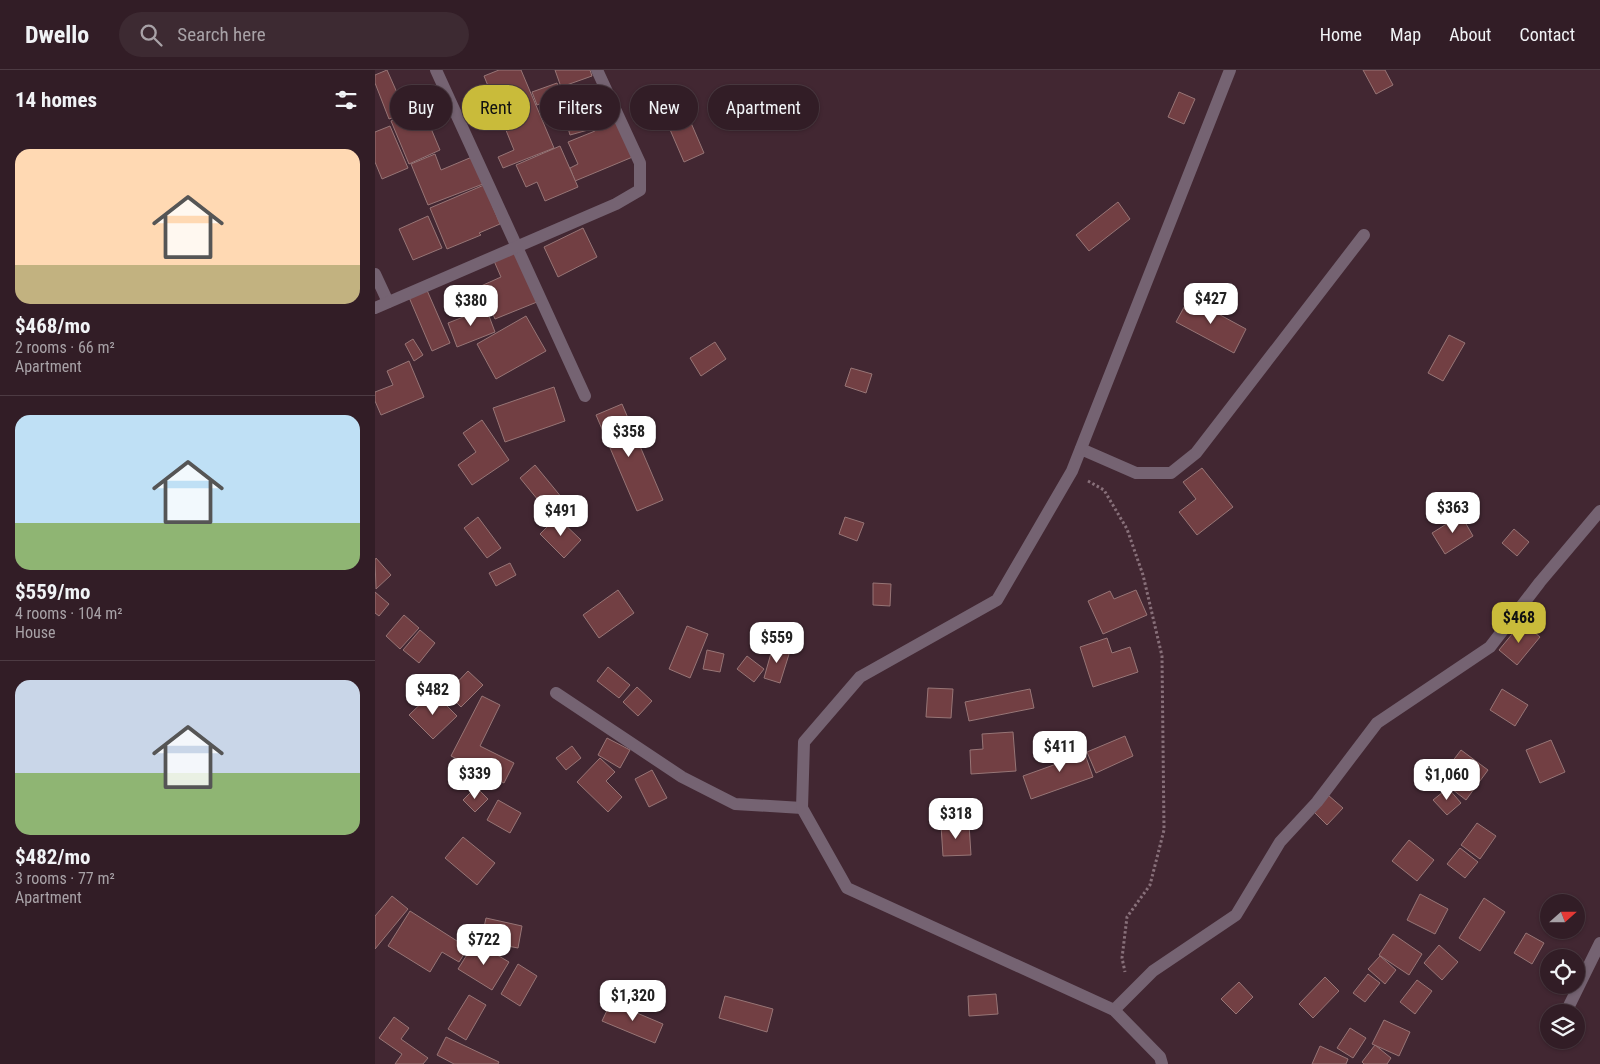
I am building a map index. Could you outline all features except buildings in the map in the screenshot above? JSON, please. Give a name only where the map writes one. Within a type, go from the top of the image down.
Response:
[{"type":"street","points":[[436,70],[585,396]]},
{"type":"street","points":[[375,308],[616,204],[640,190],[640,163],[597,70]]},
{"type":"street","points":[[1162,1064],[1159,1057],[1114,1010],[847,888],[802,808],[804,742],[860,677],[997,600],[1072,471],[1230,70]]},
{"type":"street","points":[[1081,449],[1136,473],[1171,473],[1196,453],[1364,235]]},
{"type":"street","points":[[375,274],[388,302]]},
{"type":"street","points":[[1114,1010],[1153,971],[1236,915],[1280,842],[1317,802],[1377,723],[1490,647],[1540,582],[1600,511]]},
{"type":"street","points":[[556,693],[682,777],[735,804],[802,808]]},
{"type":"street","points":[[1570,1004],[1600,943]]},
{"type":"path","points":[[1072,471],[1104,490],[1127,528],[1143,574],[1162,656],[1164,830],[1150,885],[1127,917],[1122,958],[1129,995]]}]
